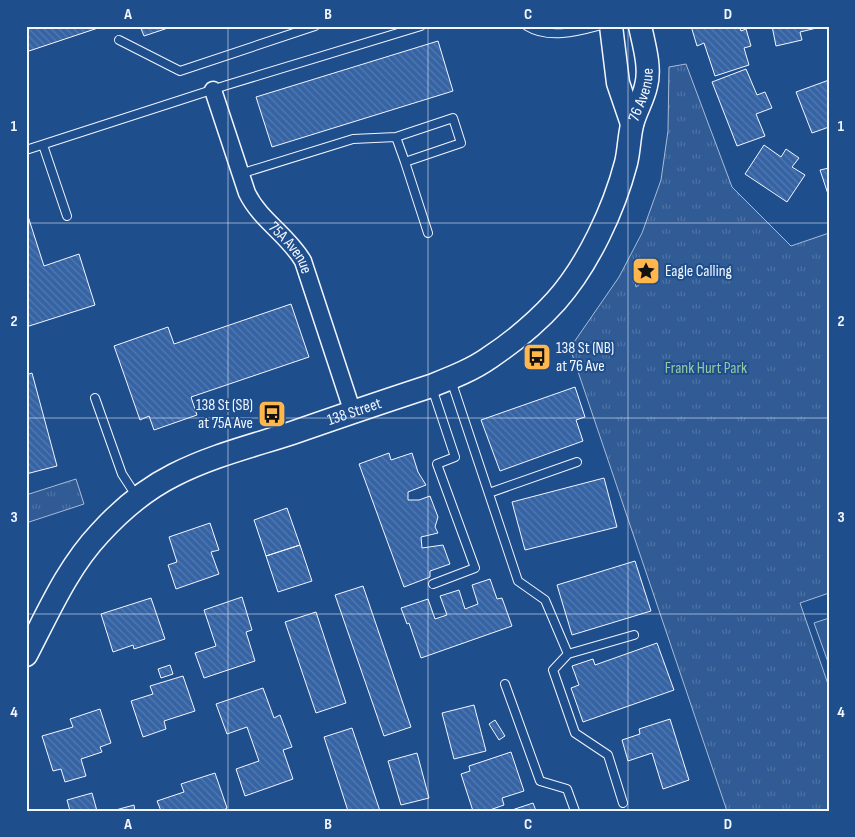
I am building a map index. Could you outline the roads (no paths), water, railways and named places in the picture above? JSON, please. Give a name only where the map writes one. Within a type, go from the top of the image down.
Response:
[{"type":"main road","name":"76 Avenue","points":[[611,26],[618,83],[632,124]]},
{"type":"main road","name":"76 Avenue","points":[[632,124],[647,85],[645,54],[640,26]]},
{"type":"main road","name":"138 Street","points":[[26,655],[77,562],[100,532],[138,498],[174,475],[193,466],[441,382],[488,358],[519,334],[556,300],[582,265],[598,238],[613,203],[626,162],[632,124]]},
{"type":"street","name":"75A Avenue","points":[[212,90],[252,204],[297,250],[303,261],[353,412]]},
{"type":"lane","points":[[119,40],[180,71],[316,26]]},
{"type":"lane","points":[[26,150],[212,90],[421,26]]},
{"type":"lane","points":[[528,26],[535,31],[556,33],[576,32],[598,26]]},
{"type":"lane","points":[[240,174],[353,139],[396,136],[453,118],[461,143],[405,162]]},
{"type":"lane","points":[[396,136],[428,233]]},
{"type":"lane","points":[[43,145],[67,216]]},
{"type":"lane","points":[[441,382],[488,493],[518,581],[545,600],[568,654]]},
{"type":"lane","points":[[433,584],[475,568],[437,464],[455,457],[441,382]]},
{"type":"lane","points":[[95,398],[122,474],[138,498]]},
{"type":"lane","points":[[488,493],[577,462]]},
{"type":"lane","points":[[623,803],[608,755],[575,733],[552,670],[568,654],[634,635]]},
{"type":"lane","points":[[505,684],[540,781],[567,789],[575,811]]},
{"type":"place","name":"Eagle Calling","points":[[646,271]]},
{"type":"place","name":"138 St (NB) at 76 Ave","points":[[537,357]]},
{"type":"place","name":"138 St (SB) at 75A Ave","points":[[272,414]]},
{"type":"park label","name":"Frank Hurt Park","points":[[706,368]]}]
